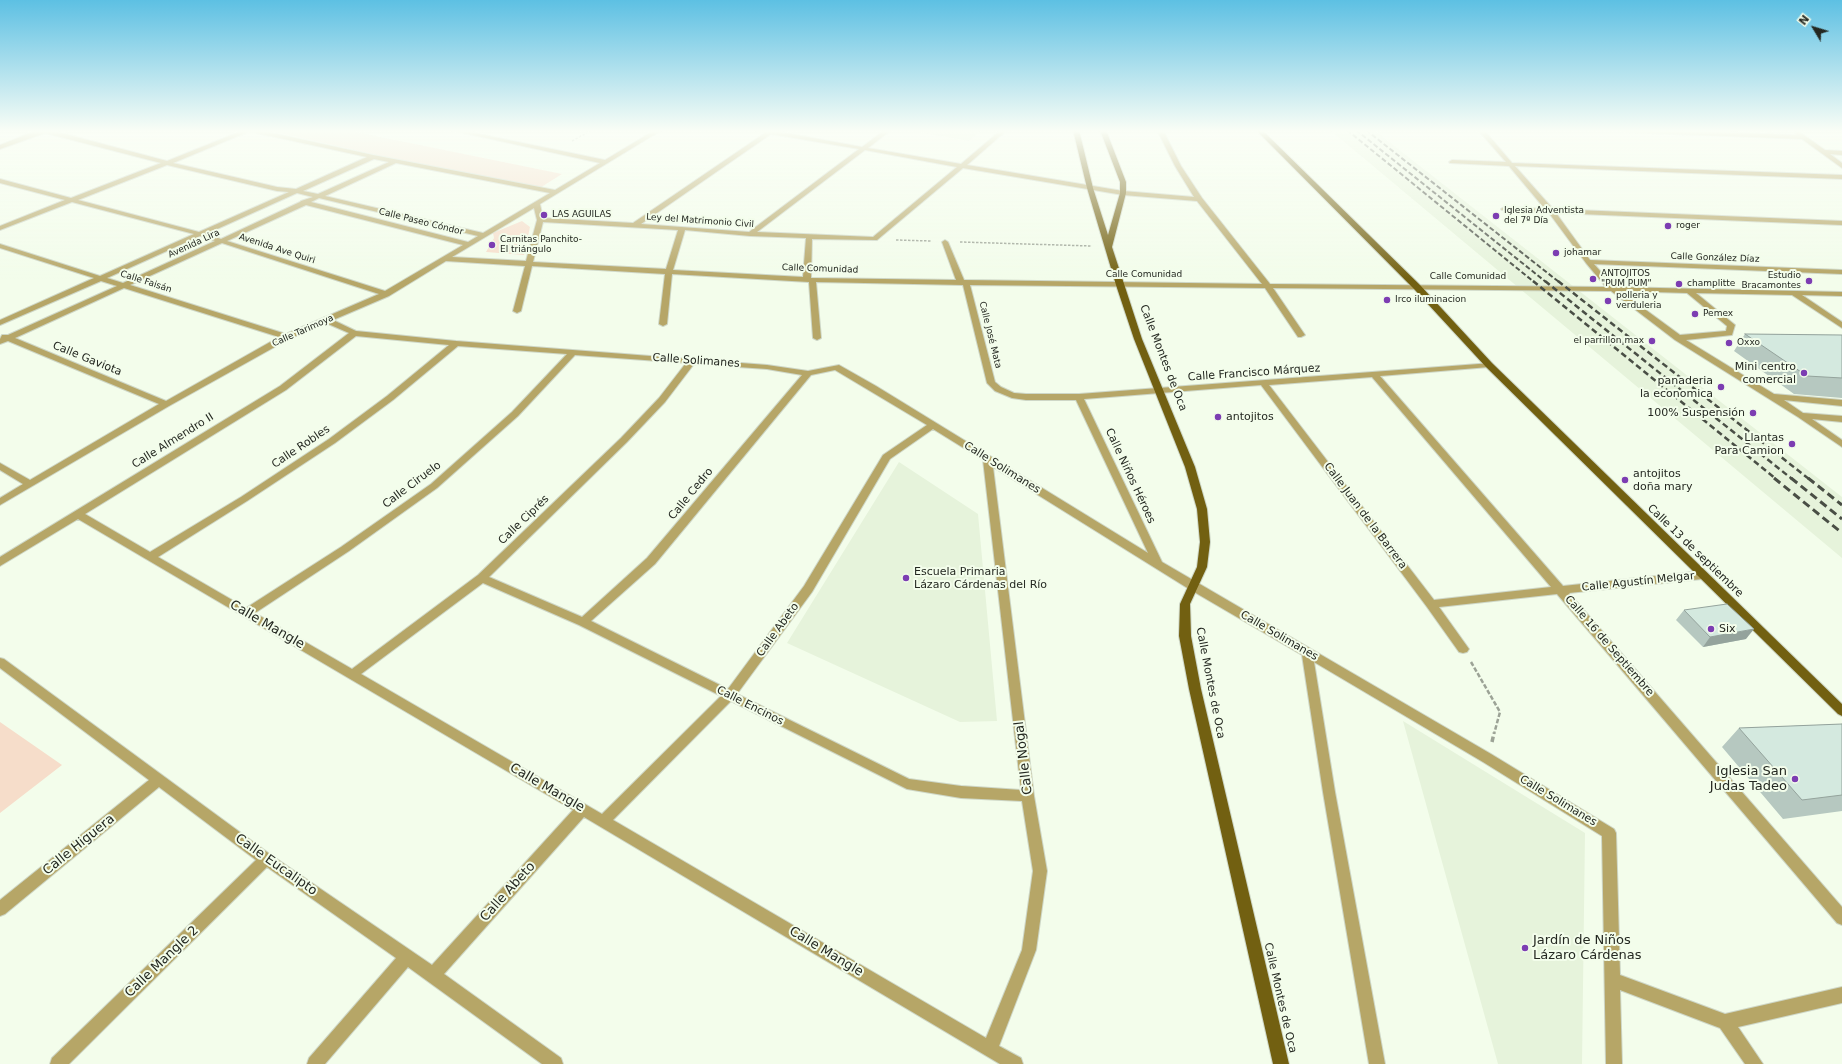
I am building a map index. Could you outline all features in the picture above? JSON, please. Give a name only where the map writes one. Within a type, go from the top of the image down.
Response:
[{"type":"main road","name":"Calle Montes de Oca","points":[[1088,180],[1138,339],[1190,467],[1202,509],[1205,542],[1202,567],[1185,604],[1185,636],[1194,682],[1281,1064]]},
{"type":"main road","points":[[1108,247],[1123,193],[1122,180]]},
{"type":"main road","name":"Calle 13 de septiembre","points":[[1309,180],[1417,287],[1489,365],[1842,711]]},
{"type":"street","points":[[0,228],[125,180]]},
{"type":"street","name":"Calle Paseo Cóndor","points":[[235,180],[277,190],[296,191],[319,196],[484,235]]},
{"type":"street","name":"Avenida Lira","points":[[0,323],[322,180]]},
{"type":"street","name":"Avenida Lira","points":[[0,342],[4,337],[125,285],[355,180]]},
{"type":"street","points":[[492,180],[555,192]]},
{"type":"street","name":"Calle Tarimoya","points":[[0,502],[166,404],[286,337],[386,294],[576,180]]},
{"type":"street","points":[[635,225],[702,180]]},
{"type":"street","points":[[750,234],[822,180]]},
{"type":"street","points":[[875,239],[946,180]]},
{"type":"street","points":[[1041,180],[1123,193],[1199,199]]},
{"type":"street","points":[[1187,180],[1199,199],[1267,286],[1301,335]]},
{"type":"street","points":[[1524,180],[1550,210],[1588,262],[1611,288],[1678,338],[1801,415],[1842,444]]},
{"type":"street","name":"Avenida Ave Quiri","points":[[0,181],[200,234],[386,294]]},
{"type":"street","points":[[277,190],[284,197]]},
{"type":"street","name":"Calle Paseo Cóndor","points":[[284,197],[469,244]]},
{"type":"street","points":[[517,311],[540,220],[537,204]]},
{"type":"street","points":[[1504,209],[1842,222]]},
{"type":"street","name":"Ley del Matrimonio Civil","points":[[540,220],[682,228],[750,234],[875,239]]},
{"type":"street","points":[[663,324],[669,271],[682,228]]},
{"type":"street","points":[[809,237],[810,279],[817,338]]},
{"type":"street","name":"Calle José Mata","points":[[945,242],[964,282],[991,383],[998,389]]},
{"type":"street","name":"Calle Faisán","points":[[0,246],[286,337]]},
{"type":"street","name":"Calle Comunidad","points":[[446,259],[810,279],[1267,286],[1611,288],[1842,294]]},
{"type":"street","name":"Calle González Díaz","points":[[1588,262],[1842,272]]},
{"type":"street","points":[[1678,338],[1729,333],[1731,325],[1688,290]]},
{"type":"street","points":[[1794,293],[1842,326]]},
{"type":"street","name":"Calle Solimanes","points":[[327,320],[354,333],[456,343],[767,367],[808,373],[836,366],[1193,586],[1487,758],[1609,833],[1612,980]]},
{"type":"street","name":"Calle Almendro II","points":[[0,562],[283,388],[354,333]]},
{"type":"street","name":"Calle Gaviota","points":[[4,337],[166,404]]},
{"type":"street","name":"Calle Robles","points":[[150,557],[244,499],[332,441],[390,398],[456,343]]},
{"type":"street","name":"Calle Ciruelo","points":[[246,613],[345,549],[434,486],[515,414],[573,352]]},
{"type":"street","name":"Calle Ciprés","points":[[352,675],[482,578],[624,440],[662,400],[692,361]]},
{"type":"street","name":"Calle Francisco Márquez","points":[[998,389],[1026,397],[1080,397],[1160,390],[1264,384],[1489,365]]},
{"type":"street","name":"Calle Cedro","points":[[583,622],[651,561],[808,373]]},
{"type":"street","name":"Calle 16 de Septiembre","points":[[1375,375],[1842,918]]},
{"type":"street","name":"Calle Juan de la Barrera","points":[[1264,384],[1431,604],[1463,649]]},
{"type":"street","name":"Calle Niños Héroes","points":[[1080,397],[1158,564]]},
{"type":"street","points":[[1771,397],[1842,403]]},
{"type":"street","points":[[1801,415],[1842,419]]},
{"type":"street","name":"Calle Abeto","points":[[603,821],[729,696],[808,589],[886,457],[933,425]]},
{"type":"street","name":"Calle Nogal","points":[[988,460],[1028,796],[1040,871],[1029,950],[990,1049]]},
{"type":"street","points":[[0,466],[30,484]]},
{"type":"street","name":"Calle Mangle","points":[[77,514],[583,809],[1015,1064]]},
{"type":"street","name":"Calle Agustín Melgar","points":[[1431,604],[1702,575]]},
{"type":"street","name":"Calle Encinos","points":[[482,578],[583,622],[907,784],[961,792],[1028,796]]},
{"type":"street","points":[[1307,653],[1329,792],[1377,1064]]},
{"type":"street","name":"Calle Eucalipto","points":[[0,662],[266,860],[433,975],[555,1064]]},
{"type":"street","name":"Calle Higuera","points":[[0,910],[158,780]]},
{"type":"street","name":"Calle Abeto","points":[[433,975],[583,809]]},
{"type":"street","name":"Calle Mangle 2","points":[[58,1064],[266,860]]},
{"type":"street","points":[[315,1064],[406,957]]},
{"type":"street","points":[[1614,1064],[1612,980],[1725,1022],[1842,995]]},
{"type":"street","points":[[1725,1022],[1755,1064]]},
{"type":"path","points":[[875,239],[1108,247]]},
{"type":"path","points":[[1463,649],[1500,712],[1487,758]]},
{"type":"shaded area","points":[[485,180],[553,180],[535,191]]},
{"type":"shaded area","points":[[1389,180],[1437,180],[1842,497],[1842,558]]},
{"type":"shaded area","points":[[522,221],[530,227],[524,255],[486,252],[494,238],[493,233]]},
{"type":"shaded area","name":"Escuela Primaria Lázaro Cárdenas del Río","points":[[899,462],[978,514],[997,721],[960,722],[787,643]]},
{"type":"shaded area","name":"Jardín de Niños Lázaro Cárdenas","points":[[1403,721],[1585,833],[1582,1064],[1498,1064]]},
{"type":"shaded area","points":[[0,722],[62,765],[0,813]]},
{"type":"building","points":[[1745,334],[1842,335],[1842,378],[1807,376]]},
{"type":"building","points":[[1727,604],[1754,629],[1710,637],[1684,610]]},
{"type":"building","points":[[1842,724],[1842,795],[1802,800],[1739,728]]},
{"type":"railway","points":[[1408,180],[1534,282]]},
{"type":"railway","points":[[1418,180],[1546,282]]},
{"type":"railway","points":[[1429,180],[1559,282]]},
{"type":"railway","points":[[1533,281],[1776,479]]},
{"type":"railway","points":[[1545,281],[1792,479]]},
{"type":"railway","points":[[1558,281],[1809,479]]},
{"type":"railway","points":[[1774,478],[1842,533]]},
{"type":"railway","points":[[1791,478],[1842,519]]},
{"type":"railway","points":[[1808,478],[1842,505]]},
{"type":"place","name":"LAS AGUILAS","points":[[544,215]]},
{"type":"place","name":"Iglesia Adventista del 7º Día","points":[[1496,216]]},
{"type":"place","name":"roger","points":[[1668,226]]},
{"type":"place","name":"Carnitas Panchito- El triángulo","points":[[492,245]]},
{"type":"place","name":"johamar","points":[[1556,253]]},
{"type":"place","name":"ANTOJITOS \"PUM PUM\"","points":[[1593,279]]},
{"type":"place","name":"Estudio Bracamontes","points":[[1809,281]]},
{"type":"place","name":"champlitte","points":[[1679,284]]},
{"type":"place","name":"Irco iluminacion","points":[[1387,300]]},
{"type":"place","name":"polleria y verduleria","points":[[1608,301]]},
{"type":"place","name":"Pemex","points":[[1695,314]]},
{"type":"place","name":"el parrillon max","points":[[1652,341]]},
{"type":"place","name":"Oxxo","points":[[1729,343]]},
{"type":"place","name":"Mini centro comercial","points":[[1804,373]]},
{"type":"place","name":"panaderia la economica","points":[[1721,387]]},
{"type":"place","name":"100% Suspensión","points":[[1753,413]]},
{"type":"place","name":"antojitos","points":[[1218,417]]},
{"type":"place","name":"Llantas Para Camion","points":[[1792,444]]},
{"type":"place","name":"antojitos doña mary","points":[[1625,480]]},
{"type":"place","name":"Escuela Primaria Lázaro Cárdenas del Río","points":[[906,578]]},
{"type":"place","name":"Six","points":[[1711,629]]},
{"type":"place","name":"Iglesia San Judas Tadeo","points":[[1795,779]]},
{"type":"place","name":"Jardín de Niños Lázaro Cárdenas","points":[[1525,948]]}]
